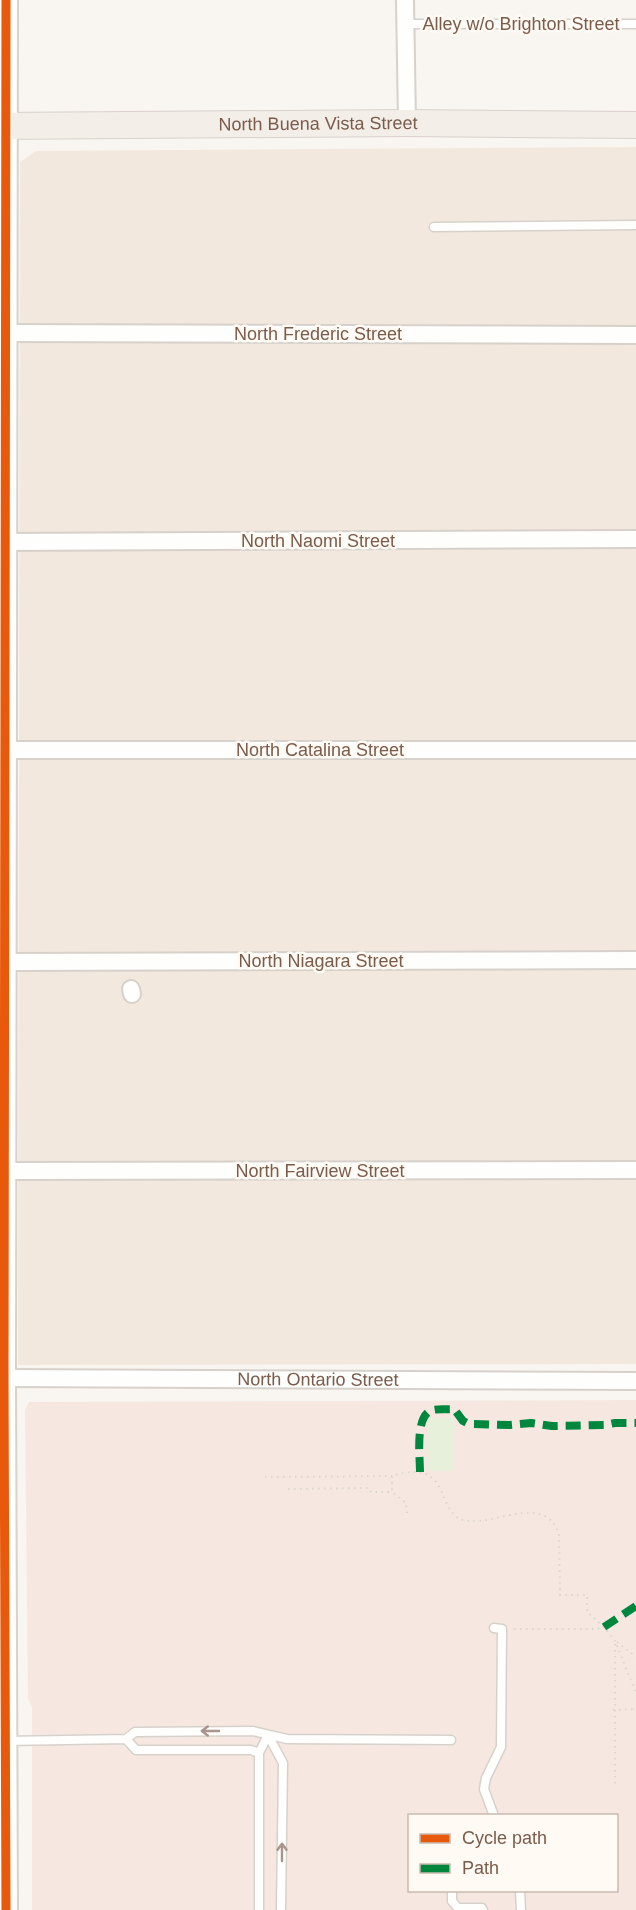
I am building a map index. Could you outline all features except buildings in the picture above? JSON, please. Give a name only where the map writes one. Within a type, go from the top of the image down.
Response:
[{"type":"main road","name":"North Buena Vista Street","points":[[2,126],[636,124]]},
{"type":"street","points":[[6,0],[2,126],[5,750],[2,1484],[6,1910]]},
{"type":"street","points":[[405,0],[407,123]]},
{"type":"street","name":"North Frederic Street","points":[[3,333],[636,335]]},
{"type":"street","name":"North Naomi Street","points":[[3,542],[636,539]]},
{"type":"street","name":"North Catalina Street","points":[[5,750],[636,750]]},
{"type":"street","name":"North Niagara Street","points":[[5,962],[636,960]]},
{"type":"street","name":"North Fairview Street","points":[[5,1171],[636,1170]]},
{"type":"street","name":"North Ontario Street","points":[[2,1378],[636,1381]]},
{"type":"lane","name":"Alley w/o Brighton Street","points":[[406,24],[636,24]]},
{"type":"lane","points":[[434,227],[636,225]]},
{"type":"lane","points":[[494,1814],[484,1789],[486,1778],[501,1747],[498,1628]]},
{"type":"lane","points":[[5,1741],[126,1739],[135,1732],[253,1731],[286,1740],[451,1740]]},
{"type":"lane","points":[[260,1910],[260,1753],[268,1735]]},
{"type":"lane","points":[[268,1735],[283,1763],[281,1910]]},
{"type":"lane","points":[[126,1739],[136,1750],[251,1750],[260,1753]]},
{"type":"lane","points":[[452,1892],[452,1901],[458,1908],[482,1908],[483,1910]]},
{"type":"lane","points":[[520,1892],[521,1910]]},
{"type":"path","points":[[265,1478],[392,1476],[420,1472],[442,1489],[449,1511],[458,1519],[477,1521],[516,1513],[539,1514],[549,1519],[556,1526],[559,1534],[560,1595],[587,1595],[588,1612],[615,1641],[636,1657]]},
{"type":"path","points":[[392,1476],[392,1492]]},
{"type":"path","points":[[288,1489],[369,1488],[371,1492],[392,1492],[406,1503],[407,1513]]},
{"type":"path","points":[[498,1628],[597,1629],[604,1627]]},
{"type":"path","points":[[615,1641],[636,1693]]},
{"type":"path","points":[[615,1641],[615,1786]]},
{"type":"path","points":[[615,1710],[636,1709]]},
{"type":"shaded area","points":[[636,147],[636,1364],[18,1365],[20,162],[36,151]]},
{"type":"shaded area","points":[[636,1400],[636,1910],[32,1910],[32,1707],[28,1698],[25,1410],[29,1402]]},
{"type":"green space","points":[[427,1418],[453,1418],[453,1471],[427,1470]]},
{"type":"marked path","points":[[420,1472],[420,1430],[425,1415],[432,1410],[454,1409],[463,1421],[469,1424],[531,1423],[552,1426],[636,1423]]},
{"type":"marked path","points":[[604,1627],[636,1606]]},
{"type":"cycle path","points":[[6,0],[4,1378],[6,1910]]}]
